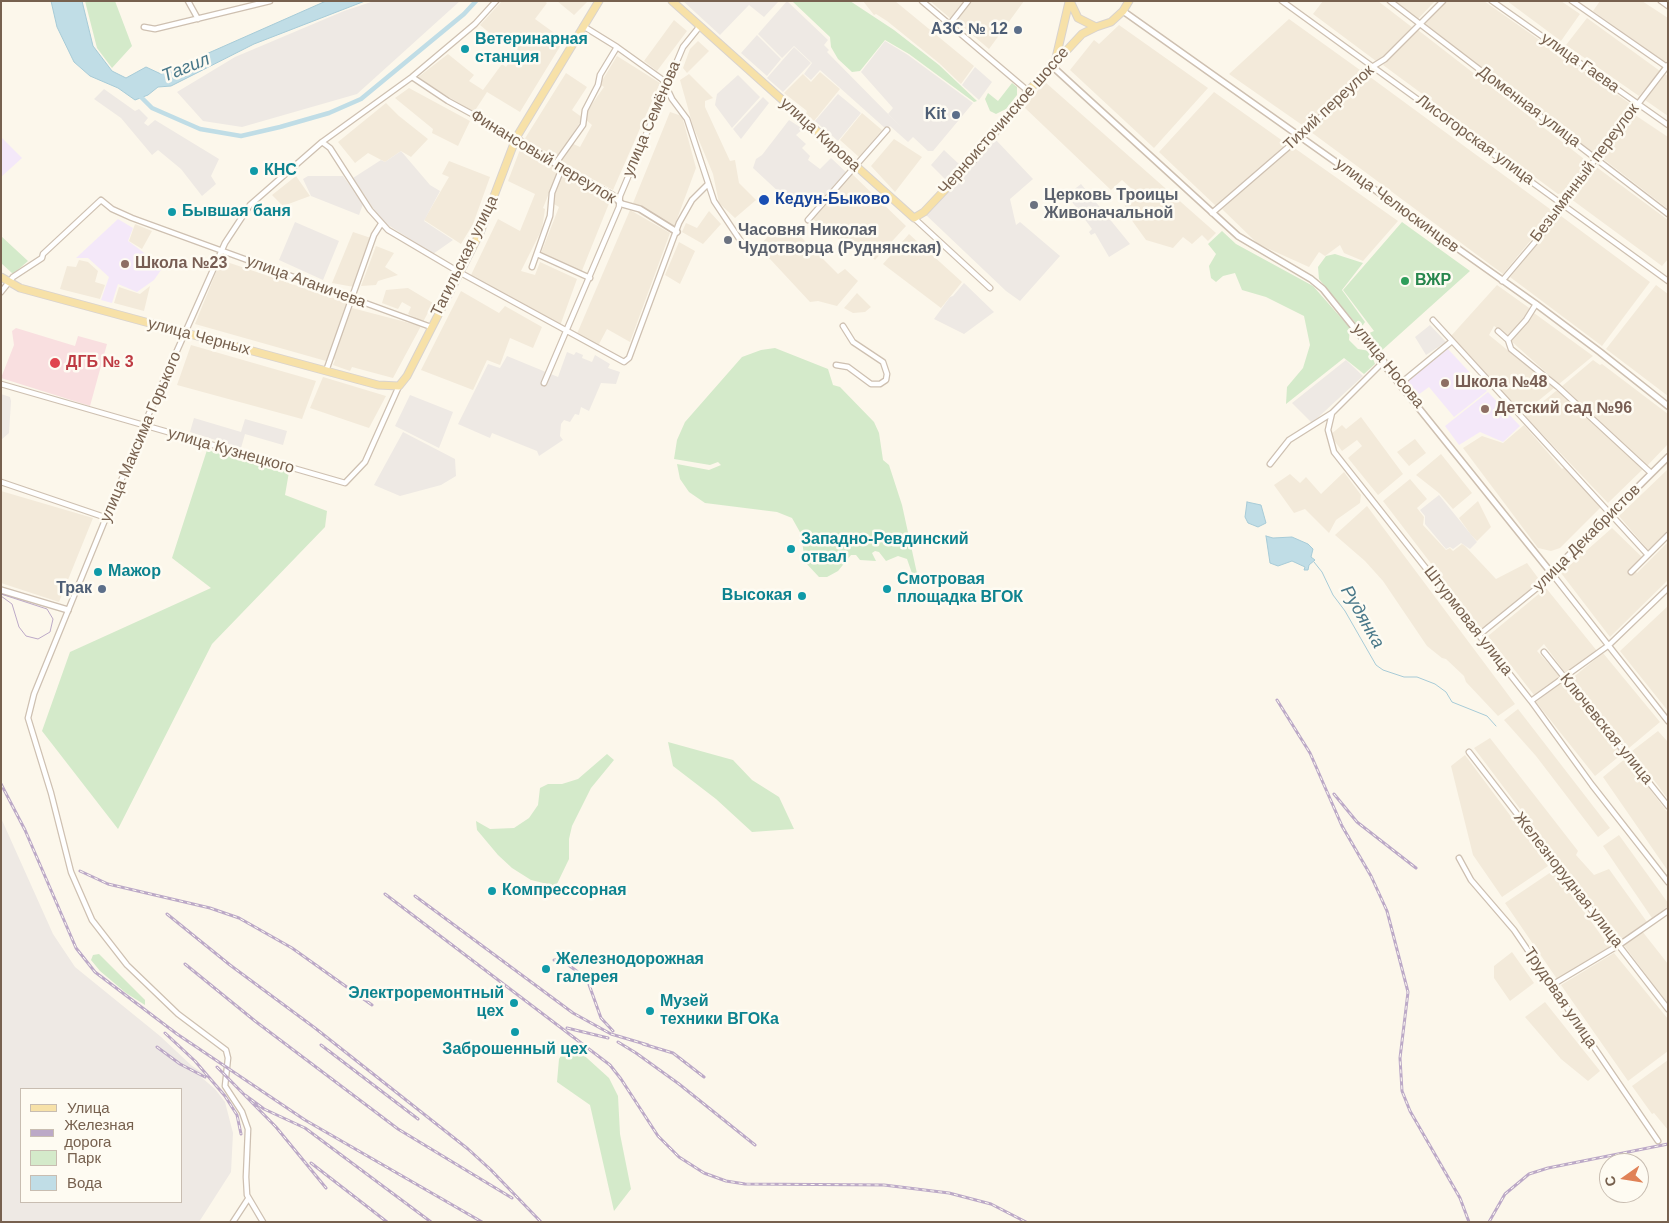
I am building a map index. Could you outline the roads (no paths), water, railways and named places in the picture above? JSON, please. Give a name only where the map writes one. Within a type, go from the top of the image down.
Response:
[{"type":"main road","name":"Тагильская улица","points":[[399,386],[407,376],[488,214],[516,138],[599,1]]},
{"type":"main road","name":"улица Кирова","points":[[672,1],[914,218]]},
{"type":"main road","points":[[1070,1],[1078,18],[1096,27]]},
{"type":"main road","points":[[1054,65],[1070,1]]},
{"type":"main road","points":[[1124,10],[1129,1]]},
{"type":"main road","name":"Черноисточинское шоссе","points":[[914,218],[924,212],[973,160],[1028,91],[1082,34],[1111,22],[1124,10]]},
{"type":"main road","name":"улица Черных","points":[[1,277],[8,283],[20,288],[326,372],[388,387],[399,386]]},
{"type":"street","points":[[188,1],[198,19]]},
{"type":"street","points":[[144,27],[155,29],[270,1]]},
{"type":"street","name":"улица Максима Горького","points":[[248,1199],[246,1184],[248,1130],[242,1112],[225,1086],[228,1058],[226,1050],[178,1014],[128,965],[92,920],[71,872],[54,802],[32,736],[28,718],[34,694],[143,426],[221,252],[250,205],[322,142],[412,77],[475,24],[496,1]]},
{"type":"street","points":[[922,1],[1028,91]]},
{"type":"street","points":[[950,24],[968,1]]},
{"type":"street","name":"Лисогорская улица","points":[[1282,1],[1668,280]]},
{"type":"street","name":"Доменная улица","points":[[1390,1],[1668,214]]},
{"type":"street","name":"Тихий переулок","points":[[1212,213],[1300,137],[1364,72],[1385,59],[1442,1]]},
{"type":"street","name":"улица Гаева","points":[[1492,1],[1668,125]]},
{"type":"street","points":[[1572,1],[1667,66]]},
{"type":"street","points":[[1661,1],[1668,6]]},
{"type":"street","name":"улица Челюскинцев","points":[[1124,10],[1536,304],[1668,406]]},
{"type":"street","points":[[583,26],[617,47],[662,79],[672,99],[687,119],[714,201],[744,246]]},
{"type":"street","name":"улица Семёнова","points":[[544,383],[590,278],[619,207],[619,201],[683,47],[700,26]]},
{"type":"street","points":[[556,163],[583,125],[584,110],[598,85],[600,75],[617,47]]},
{"type":"street","name":"улица Носова","points":[[1054,65],[1212,213],[1249,244],[1317,283],[1341,309],[1401,383],[1668,721]]},
{"type":"street","name":"Безымянный переулок","points":[[1502,281],[1552,222],[1596,158],[1667,66]]},
{"type":"street","name":"Финансовый переулок","points":[[412,77],[448,101],[516,138],[622,204],[640,209],[677,232]]},
{"type":"street","points":[[808,220],[887,130]]},
{"type":"street","points":[[322,142],[330,148],[380,224],[459,272],[620,361],[628,360],[687,207],[708,184]]},
{"type":"street","points":[[532,268],[550,216],[550,199],[562,168]]},
{"type":"street","name":"улица Аганичева","points":[[8,283],[42,258],[43,254],[101,200],[112,209],[132,218],[431,327]]},
{"type":"street","name":"улица Кирова","points":[[914,218],[990,288]]},
{"type":"street","points":[[326,372],[374,235],[380,224]]},
{"type":"street","points":[[537,254],[590,278]]},
{"type":"street","points":[[1,292],[8,283]]},
{"type":"street","points":[[1508,340],[1526,320],[1536,304]]},
{"type":"street","points":[[1433,320],[1648,555]]},
{"type":"street","points":[[836,365],[848,367],[871,384],[880,384],[886,380],[887,374],[883,362],[853,342],[843,326]]},
{"type":"street","points":[[1498,332],[1508,340],[1511,349],[1558,387],[1651,473]]},
{"type":"street","points":[[1401,383],[1452,341]]},
{"type":"street","points":[[1270,464],[1289,440],[1332,413],[1384,362]]},
{"type":"street","name":"улица Кузнецкого","points":[[1,384],[345,483]]},
{"type":"street","name":"Тагильская улица","points":[[345,483],[365,462],[399,386]]},
{"type":"street","name":"Штурмовая улица","points":[[1332,413],[1328,430],[1334,452],[1480,635],[1592,785],[1668,882]]},
{"type":"street","name":"улица Декабристов","points":[[1480,635],[1553,575],[1558,566],[1668,456]]},
{"type":"street","points":[[1,482],[107,518]]},
{"type":"street","points":[[1631,572],[1668,535]]},
{"type":"street","points":[[1531,702],[1609,646],[1668,588]]},
{"type":"street","points":[[1,590],[68,610]]},
{"type":"street","name":"Ключевская улица","points":[[1544,652],[1668,806]]},
{"type":"street","name":"Железнорудная улица","points":[[1469,752],[1668,1009]]},
{"type":"street","name":"Трудовая улица","points":[[1459,858],[1471,880],[1509,924],[1552,985],[1658,1141]]},
{"type":"street","points":[[1552,985],[1619,945],[1668,911]]},
{"type":"street","points":[[233,1222],[248,1199],[263,1222]]},
{"type":"water","name":"Тагил","points":[[51,1],[82,1],[93,46],[112,71],[126,78],[146,67],[161,74],[326,1],[365,1],[254,44],[171,86],[158,87],[148,95],[135,100],[118,88],[90,76],[74,62],[57,27]]},
{"type":"water","points":[[1247,502],[1261,505],[1266,523],[1258,527],[1248,523],[1245,517]]},
{"type":"water","points":[[1266,536],[1273,538],[1292,537],[1308,544],[1313,549],[1311,557],[1315,560],[1309,565],[1308,570],[1304,570],[1305,567],[1292,561],[1278,566],[1270,563]]},
{"type":"waterway","points":[[138,94],[152,108],[200,129],[241,136],[280,127],[329,113],[361,99],[464,14],[476,1]]},
{"type":"waterway","name":"Рудянка","points":[[1314,562],[1322,572],[1333,595],[1345,611],[1376,665],[1383,670],[1404,677],[1417,677],[1435,684],[1446,692],[1452,702],[1487,716],[1496,726]]},
{"type":"tram line","points":[[1,594],[47,609],[53,619],[50,632],[38,639],[26,636],[19,627],[12,604],[1,596]]},
{"type":"railway","points":[[1277,700],[1310,753],[1342,826],[1371,876],[1387,911],[1408,992],[1400,1058],[1402,1091],[1410,1111],[1460,1198],[1469,1222]]},
{"type":"railway","points":[[1,784],[25,830],[76,948],[95,972],[177,1034],[305,1120],[482,1222]]},
{"type":"railway","points":[[1334,794],[1357,822],[1416,868]]},
{"type":"railway","points":[[80,871],[108,884],[210,908],[239,918],[292,948],[372,1005]]},
{"type":"railway","points":[[385,894],[610,1065],[658,1136],[679,1157],[704,1173],[726,1181],[745,1184],[884,1185],[949,1193],[991,1204],[1026,1222]]},
{"type":"railway","points":[[415,896],[573,1013],[611,1034],[648,1045]]},
{"type":"railway","points":[[167,914],[468,1149],[541,1222]]},
{"type":"railway","points":[[554,960],[562,960],[587,979],[601,1018],[613,1031]]},
{"type":"railway","points":[[185,964],[255,1021],[398,1129],[512,1198]]},
{"type":"railway","points":[[567,1028],[608,1038]]},
{"type":"railway","points":[[165,1033],[195,1061],[225,1096],[237,1115],[241,1134]]},
{"type":"railway","points":[[618,1042],[679,1084],[755,1145]]},
{"type":"railway","points":[[643,1044],[673,1053],[704,1077]]},
{"type":"railway","points":[[321,1045],[418,1119]]},
{"type":"railway","points":[[157,1047],[180,1064],[205,1077]]},
{"type":"railway","points":[[217,1067],[276,1127],[326,1188]]},
{"type":"railway","points":[[245,1095],[264,1109],[305,1128],[431,1222]]},
{"type":"railway","points":[[1489,1222],[1505,1194],[1529,1174],[1548,1168],[1668,1144]]},
{"type":"railway","points":[[311,1163],[387,1222]]},
{"type":"place","name":"АЗС № 12","points":[[1018,30]]},
{"type":"place","name":"Ветеринарная станция","points":[[465,49]]},
{"type":"place","name":"Kit","points":[[956,115]]},
{"type":"place","name":"КНС","points":[[254,171]]},
{"type":"place","name":"Кедун-Быково","points":[[764,200]]},
{"type":"place","name":"Церковь Троицы Живоначальной","points":[[1034,205]]},
{"type":"place","name":"Бывшая баня","points":[[172,212]]},
{"type":"place","name":"Часовня Николая Чудотворца (Руднянская)","points":[[728,240]]},
{"type":"place","name":"Школа №23","points":[[125,264]]},
{"type":"place","name":"ВЖР","points":[[1405,281]]},
{"type":"place","name":"ДГБ № 3","points":[[55,363]]},
{"type":"place","name":"Школа №48","points":[[1445,383]]},
{"type":"place","name":"Детский сад №96","points":[[1485,409]]},
{"type":"place","name":"Западно-Ревдинский отвал","points":[[791,549]]},
{"type":"place","name":"Мажор","points":[[98,572]]},
{"type":"place","name":"Трак","points":[[102,589]]},
{"type":"place","name":"Смотровая площадка ВГОК","points":[[887,589]]},
{"type":"place","name":"Высокая","points":[[802,596]]},
{"type":"place","name":"Компрессорная","points":[[492,891]]},
{"type":"place","name":"Железнодорожная галерея","points":[[546,969]]},
{"type":"place","name":"Электроремонтный цех","points":[[514,1003]]},
{"type":"place","name":"Музей техники ВГОКа","points":[[650,1011]]},
{"type":"place","name":"Заброшенный цех","points":[[515,1032]]}]
